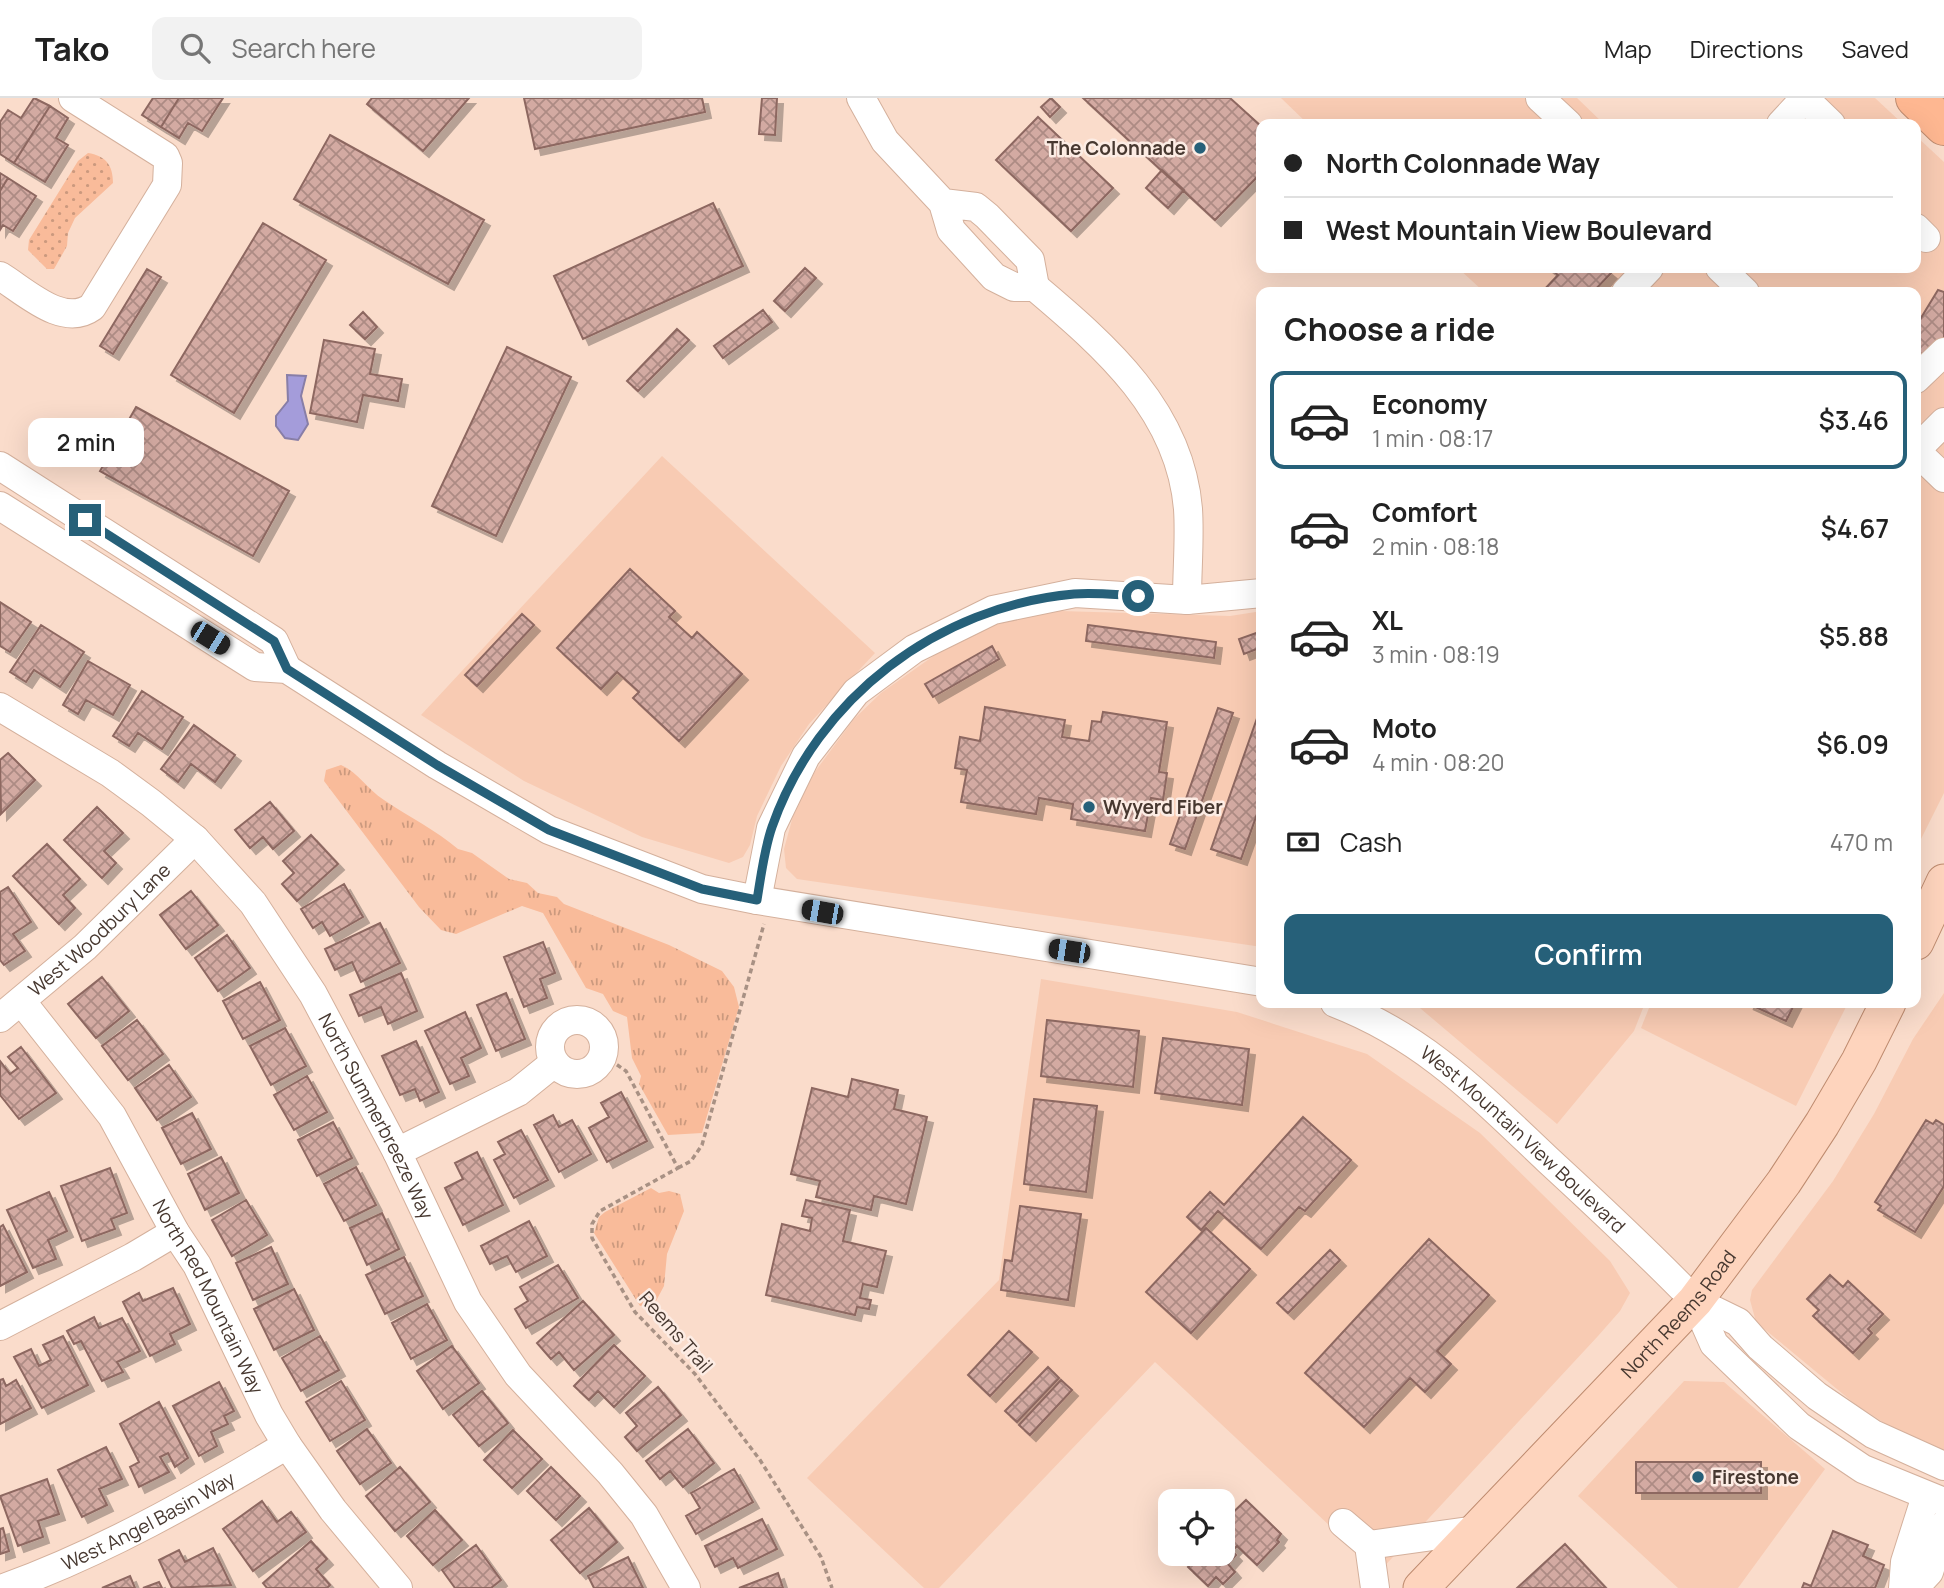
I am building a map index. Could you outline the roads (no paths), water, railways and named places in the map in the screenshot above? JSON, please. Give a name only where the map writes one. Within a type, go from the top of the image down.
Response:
[{"type":"highway","points":[[1915,98],[1944,126]]},
{"type":"main road","points":[[1921,931],[1944,882]]},
{"type":"main road","name":"North Reems Road","points":[[1421,1588],[1695,1301],[1784,1182],[1859,1061],[1886,1008]]},
{"type":"street","points":[[0,276],[58,312],[77,315],[92,307],[167,185],[168,171],[164,156],[73,98]]},
{"type":"street","points":[[861,98],[885,141],[943,203],[951,230],[994,278],[1005,284],[1035,287],[1094,337],[1145,395],[1169,432],[1188,509],[1187,600]]},
{"type":"street","points":[[1540,98],[1563,119]]},
{"type":"street","points":[[1786,119],[1805,98],[1826,119]]},
{"type":"street","points":[[943,203],[975,207],[1004,232],[1030,260],[1035,287]]},
{"type":"street","points":[[976,257],[1004,232]]},
{"type":"street","points":[[1631,287],[1644,273]]},
{"type":"street","points":[[1725,273],[1740,287]]},
{"type":"street","points":[[1921,374],[1944,352]]},
{"type":"street","points":[[1921,446],[1944,422]]},
{"type":"street","points":[[1921,456],[1944,478]]},
{"type":"street","points":[[0,466],[274,641],[287,669]]},
{"type":"street","points":[[0,506],[255,667],[287,669],[437,765],[549,830],[702,889],[1256,981]]},
{"type":"street","points":[[763,901],[771,828],[806,755],[856,692],[914,649],[993,610],[1075,593],[1187,600],[1256,594]]},
{"type":"street","name":"North Summerbreeze Way","points":[[0,707],[110,774],[194,839],[253,903],[306,983],[397,1152],[468,1302],[518,1375],[610,1473],[644,1515],[686,1588]]},
{"type":"street","name":"West Woodbury Lane","points":[[0,1018],[23,1002],[85,947],[194,839]]},
{"type":"street","name":"North Red Mountain Way","points":[[23,1002],[112,1116],[175,1232],[197,1265],[269,1415],[287,1445],[333,1510],[398,1588]]},
{"type":"street","name":"West Mountain View Boulevard","points":[[1346,1008],[1382,1025],[1446,1065],[1695,1301],[1738,1322],[1760,1347],[1817,1396],[1873,1434],[1944,1466]]},
{"type":"street","points":[[573,1020],[590,1023],[597,1029],[602,1037],[603,1055],[599,1063],[585,1073],[568,1073],[554,1063],[549,1045],[557,1028],[573,1020]]},
{"type":"street","points":[[397,1152],[518,1092],[554,1063]]},
{"type":"street","points":[[0,1326],[122,1263],[175,1232]]},
{"type":"street","name":"West Mountain View Boulevard","points":[[1695,1301],[1714,1344],[1799,1426],[1863,1469],[1935,1499]]},
{"type":"street","name":"West Angel Basin Way","points":[[4,1588],[52,1570],[189,1503],[287,1445]]},
{"type":"street","points":[[1903,1588],[1905,1562],[1935,1499]]},
{"type":"street","points":[[1343,1523],[1369,1545],[1375,1588]]},
{"type":"street","points":[[1914,1588],[1928,1572],[1944,1525]]},
{"type":"street","points":[[1369,1545],[1476,1530]]},
{"type":"place","name":"The Colonnade","points":[[1200,148]]},
{"type":"place","name":"Wyyerd Fiber","points":[[1089,807]]},
{"type":"place","name":"Firestone","points":[[1698,1477]]}]
